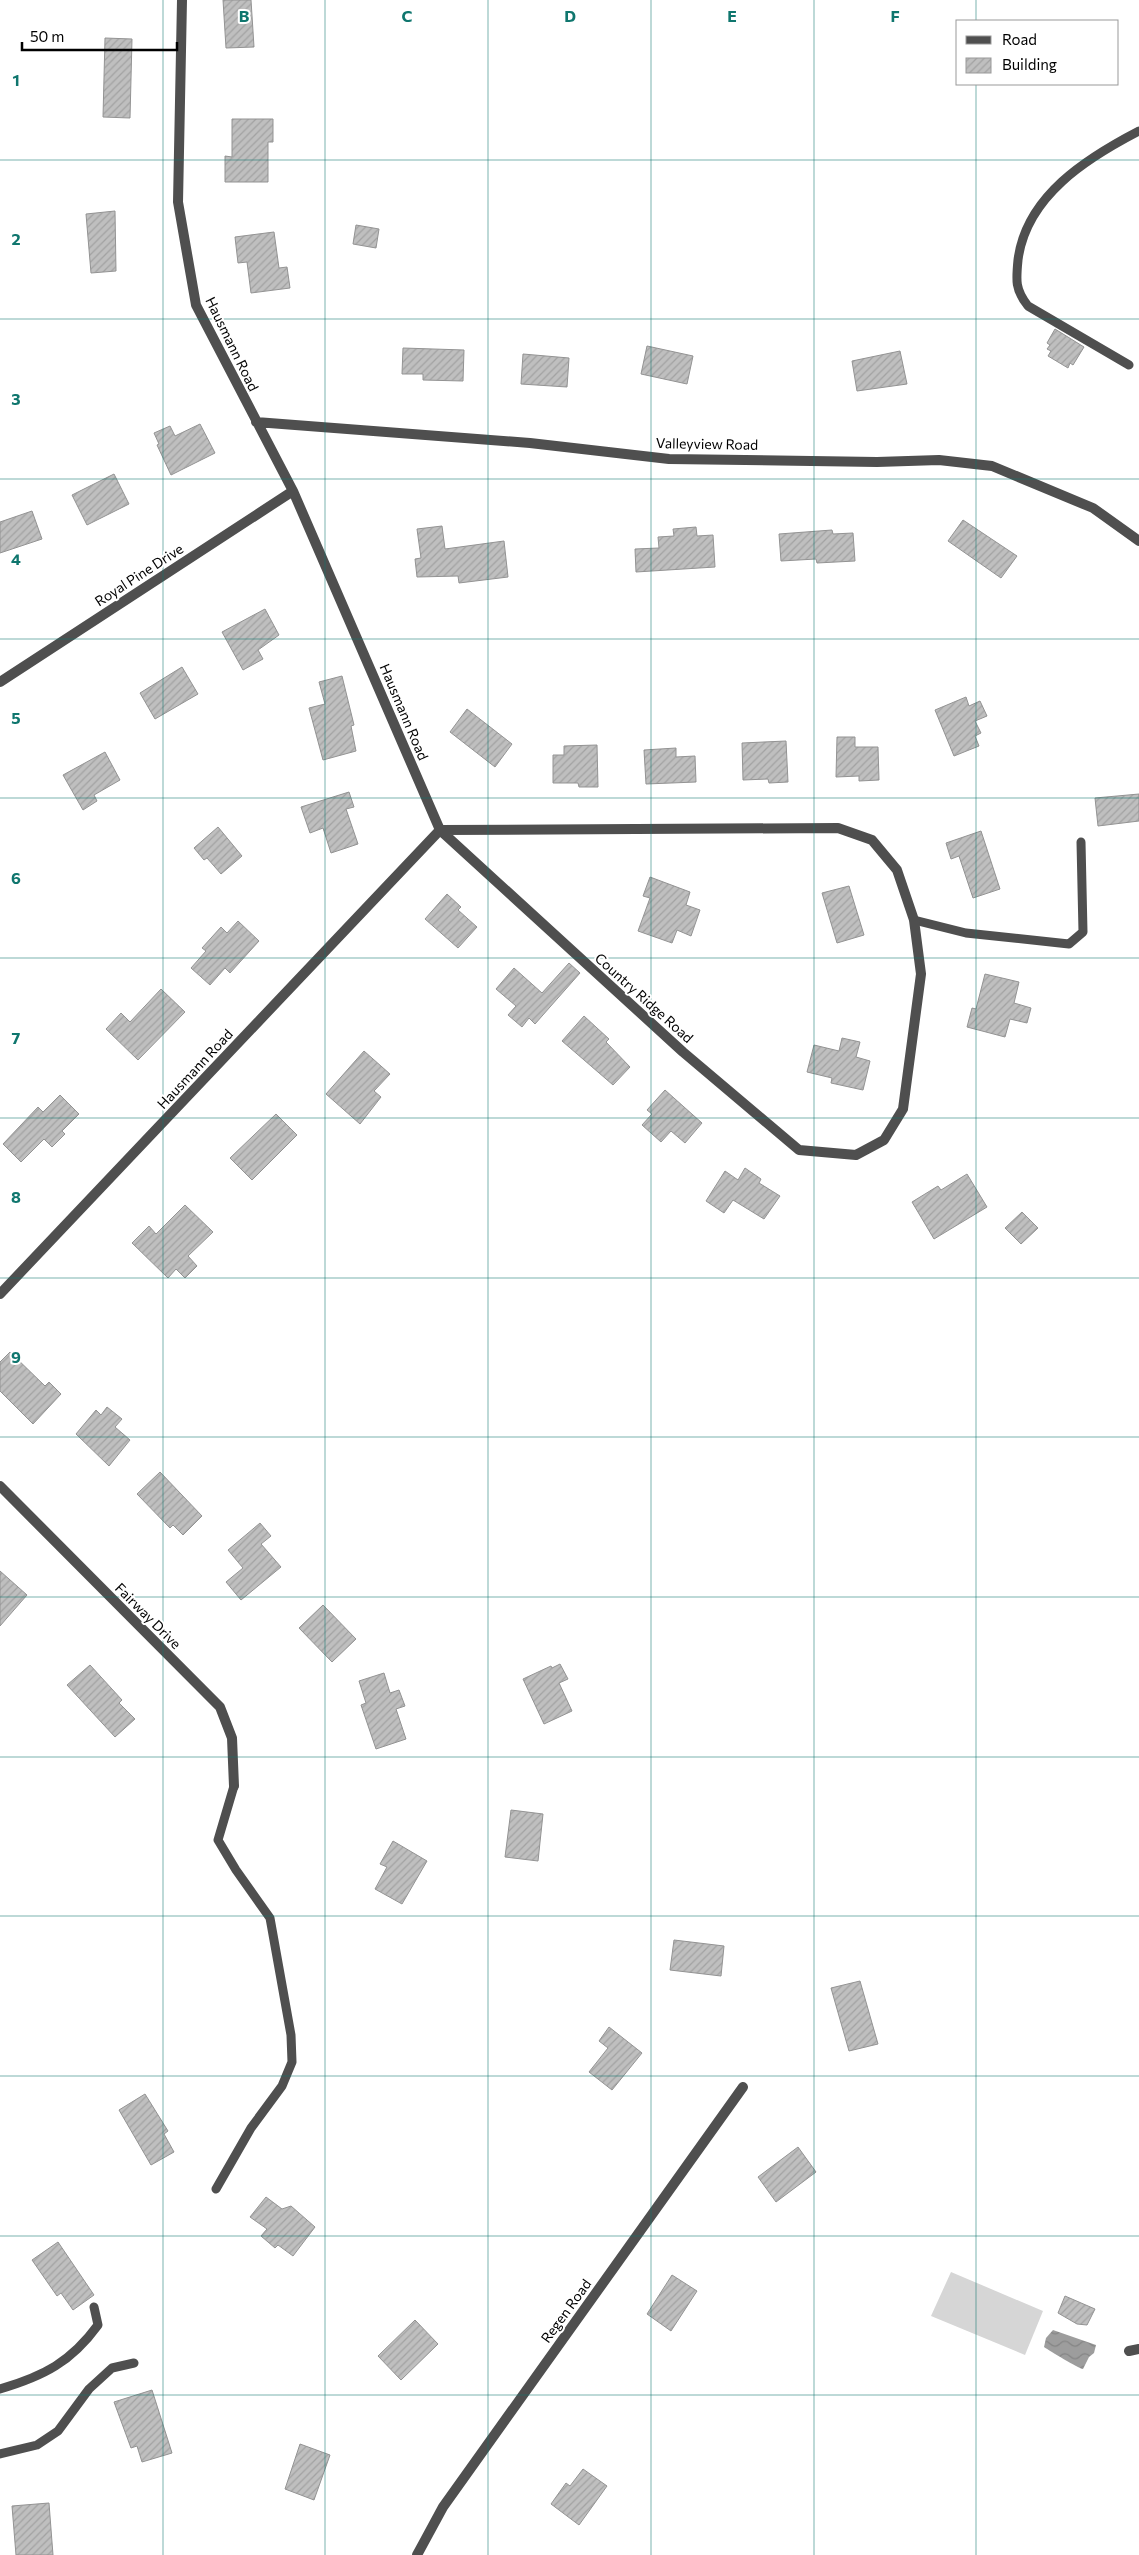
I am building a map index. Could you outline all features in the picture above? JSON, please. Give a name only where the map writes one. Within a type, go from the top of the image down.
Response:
[{"type":"street","name":"Hausmann Road","points":[[0,1294],[440,830],[293,491],[196,305],[178,202],[182,0]]},
{"type":"street","name":"Valleyview Road","points":[[256,422],[530,443],[669,459],[876,462],[939,460],[992,466],[1093,508],[1139,541]]},
{"type":"street","name":"Royal Pine Drive","points":[[0,682],[293,491]]},
{"type":"street","name":"Country Ridge Road","points":[[838,828],[872,840],[897,870],[914,920],[921,974],[903,1109],[884,1140],[856,1155],[799,1150],[683,1052],[440,830],[838,828]]},
{"type":"street","name":"Fairway Drive","points":[[0,1486],[220,1707],[232,1738],[234,1786]]},
{"type":"street","name":"Regen Road","points":[[417,2555],[443,2507],[744,2087]]},
{"type":"lane","points":[[1129,365],[1028,306],[1019,295],[1016,278],[1020,244],[1040,205],[1072,172],[1104,149],[1139,131]]},
{"type":"lane","points":[[914,920],[966,933],[1069,944],[1082,932],[1081,842]]},
{"type":"lane","points":[[216,2189],[250,2128],[282,2086],[292,2062],[291,2035],[270,1918],[236,1870],[218,1840],[234,1786]]},
{"type":"lane","points":[[0,2389],[30,2380],[71,2356],[84,2344],[98,2325],[94,2307]]},
{"type":"lane","points":[[0,2454],[37,2445],[58,2431],[89,2389],[112,2368],[134,2363]]},
{"type":"shaded area","points":[[951,2272],[1043,2311],[1025,2355],[931,2316]]},
{"type":"water","points":[[1053,2330],[1096,2345],[1094,2353],[1089,2357],[1083,2369],[1044,2347],[1046,2338]]},
{"type":"building","points":[[223,0],[251,0],[254,47],[226,48]]},
{"type":"building","points":[[105,38],[132,39],[130,118],[103,117]]},
{"type":"building","points":[[232,119],[273,119],[273,142],[268,142],[268,182],[225,182],[225,156],[232,157]]},
{"type":"building","points":[[115,211],[116,271],[91,273],[86,214]]},
{"type":"building","points":[[356,225],[379,229],[376,248],[353,244]]},
{"type":"building","points":[[274,232],[279,268],[287,267],[290,288],[251,293],[247,262],[238,263],[235,237]]},
{"type":"building","points":[[1055,329],[1084,347],[1073,365],[1070,363],[1068,368],[1048,356],[1051,351],[1047,349],[1050,345],[1047,343]]},
{"type":"building","points":[[647,346],[693,356],[687,384],[641,374]]},
{"type":"building","points":[[403,348],[464,350],[463,381],[423,380],[423,374],[402,374]]},
{"type":"building","points":[[900,351],[907,384],[857,391],[852,361]]},
{"type":"building","points":[[523,354],[569,358],[567,387],[521,384]]},
{"type":"building","points":[[200,424],[215,453],[171,475],[157,445],[159,444],[154,433],[170,426],[175,436]]},
{"type":"building","points":[[114,474],[129,504],[87,525],[72,495]]},
{"type":"building","points":[[32,511],[42,539],[0,553],[0,522]]},
{"type":"building","points":[[963,520],[1017,556],[1001,578],[948,541]]},
{"type":"building","points":[[442,526],[445,549],[504,541],[508,577],[459,583],[458,576],[417,577],[415,559],[421,558],[417,529]]},
{"type":"building","points":[[696,527],[697,536],[713,535],[715,567],[636,572],[635,549],[659,548],[658,537],[674,536],[673,529]]},
{"type":"building","points":[[832,530],[833,534],[853,533],[855,561],[817,563],[816,559],[781,561],[779,534]]},
{"type":"building","points":[[265,609],[279,635],[258,650],[263,659],[243,670],[222,632]]},
{"type":"building","points":[[182,667],[198,694],[155,719],[140,693]]},
{"type":"building","points":[[342,676],[354,725],[351,726],[356,751],[323,760],[309,708],[325,704],[319,682]]},
{"type":"building","points":[[966,697],[969,706],[980,701],[987,716],[975,721],[981,733],[975,736],[979,746],[954,756],[935,710]]},
{"type":"building","points":[[467,709],[512,744],[495,767],[450,732]]},
{"type":"building","points":[[837,737],[855,737],[855,747],[878,747],[879,780],[859,781],[859,776],[836,777]]},
{"type":"building","points":[[786,741],[788,782],[769,783],[768,779],[743,780],[742,743]]},
{"type":"building","points":[[597,745],[598,787],[579,787],[578,783],[553,783],[553,755],[564,755],[564,746]]},
{"type":"building","points":[[676,748],[676,757],[695,756],[696,782],[646,784],[644,750]]},
{"type":"building","points":[[105,752],[120,780],[94,795],[97,801],[83,810],[63,775]]},
{"type":"building","points":[[349,792],[354,807],[346,809],[358,844],[331,853],[323,828],[310,833],[301,807]]},
{"type":"building","points":[[1139,794],[1139,821],[1098,826],[1095,798]]},
{"type":"building","points":[[218,827],[242,856],[221,874],[207,858],[204,860],[194,848]]},
{"type":"building","points":[[981,831],[1000,889],[973,898],[959,856],[951,859],[946,843]]},
{"type":"building","points":[[650,877],[690,892],[686,905],[700,910],[691,936],[677,930],[672,943],[638,931],[650,898],[643,896]]},
{"type":"building","points":[[849,886],[864,935],[837,943],[822,893]]},
{"type":"building","points":[[447,894],[461,907],[458,910],[477,927],[458,948],[425,919]]},
{"type":"building","points":[[238,921],[259,941],[230,973],[225,968],[210,985],[191,968],[206,951],[202,948],[221,927],[227,933]]},
{"type":"building","points":[[569,963],[580,973],[535,1024],[529,1018],[522,1027],[508,1015],[516,1006],[496,989],[514,968],[542,993]]},
{"type":"building","points":[[985,974],[1019,982],[1014,1003],[1031,1008],[1027,1023],[1010,1019],[1005,1037],[967,1027],[972,1008],[976,1009]]},
{"type":"building","points":[[161,989],[185,1012],[138,1060],[106,1029],[121,1013],[130,1022]]},
{"type":"building","points":[[584,1016],[609,1039],[606,1042],[630,1067],[613,1085],[562,1041]]},
{"type":"building","points":[[842,1038],[860,1042],[856,1057],[870,1061],[863,1090],[831,1083],[832,1078],[807,1072],[814,1045],[839,1051]]},
{"type":"building","points":[[364,1051],[390,1074],[374,1091],[381,1097],[360,1124],[326,1094]]},
{"type":"building","points":[[665,1090],[702,1123],[685,1143],[671,1131],[661,1142],[642,1125],[652,1114],[647,1110]]},
{"type":"building","points":[[60,1095],[79,1114],[62,1131],[65,1134],[52,1147],[44,1139],[21,1162],[3,1144],[38,1107],[43,1112]]},
{"type":"building","points":[[276,1114],[297,1135],[252,1180],[230,1158]]},
{"type":"building","points":[[745,1168],[761,1179],[759,1183],[780,1196],[764,1219],[733,1200],[724,1213],[706,1201],[725,1171],[738,1180]]},
{"type":"building","points":[[967,1174],[987,1207],[934,1239],[912,1202],[938,1186],[941,1190]]},
{"type":"building","points":[[185,1205],[213,1232],[188,1256],[197,1266],[185,1278],[176,1269],[168,1278],[132,1243],[149,1226],[156,1234]]},
{"type":"building","points":[[1022,1212],[1038,1228],[1021,1244],[1005,1228]]},
{"type":"building","points":[[10,1352],[45,1386],[49,1382],[61,1394],[33,1424],[0,1391],[0,1362]]},
{"type":"building","points":[[107,1407],[122,1419],[115,1427],[130,1440],[109,1466],[76,1434],[96,1410],[101,1415]]},
{"type":"building","points":[[160,1472],[202,1516],[183,1535],[173,1525],[170,1528],[137,1494]]},
{"type":"building","points":[[260,1523],[271,1536],[261,1544],[281,1567],[241,1600],[226,1582],[243,1568],[228,1550]]},
{"type":"building","points":[[0,1571],[27,1595],[0,1626]]},
{"type":"building","points":[[323,1605],[356,1639],[332,1662],[299,1628]]},
{"type":"building","points":[[560,1664],[568,1679],[559,1683],[572,1711],[544,1724],[523,1679],[551,1666],[552,1668]]},
{"type":"building","points":[[90,1665],[122,1700],[119,1703],[135,1719],[115,1737],[67,1685]]},
{"type":"building","points":[[384,1673],[390,1693],[399,1690],[405,1706],[396,1709],[406,1739],[376,1749],[361,1705],[366,1703],[359,1681]]},
{"type":"building","points":[[511,1810],[543,1814],[538,1861],[505,1857]]},
{"type":"building","points":[[393,1841],[427,1861],[402,1904],[375,1889],[387,1867],[380,1864]]},
{"type":"building","points":[[674,1940],[724,1946],[721,1976],[670,1970]]},
{"type":"building","points":[[860,1981],[878,2044],[849,2051],[831,1988]]},
{"type":"building","points":[[609,2027],[642,2053],[612,2090],[589,2072],[608,2048],[599,2041]]},
{"type":"building","points":[[145,2094],[168,2131],[164,2134],[174,2152],[151,2165],[119,2110]]},
{"type":"building","points":[[798,2147],[816,2172],[776,2202],[758,2177]]},
{"type":"building","points":[[266,2197],[282,2209],[291,2206],[315,2227],[293,2256],[278,2245],[275,2248],[261,2236],[267,2229],[250,2217]]},
{"type":"building","points":[[58,2242],[94,2295],[73,2310],[61,2293],[57,2296],[32,2260]]},
{"type":"building","points":[[672,2275],[697,2291],[671,2331],[647,2314]]},
{"type":"building","points":[[1065,2296],[1095,2309],[1087,2325],[1077,2324],[1058,2313]]},
{"type":"building","points":[[415,2320],[438,2344],[401,2380],[378,2356]]},
{"type":"building","points":[[152,2390],[172,2453],[142,2462],[137,2446],[131,2448],[114,2402]]},
{"type":"building","points":[[300,2444],[330,2455],[314,2500],[285,2489]]},
{"type":"building","points":[[583,2469],[607,2486],[579,2525],[551,2504],[566,2483],[570,2486]]},
{"type":"building","points":[[49,2503],[53,2555],[16,2555],[12,2506]]}]
